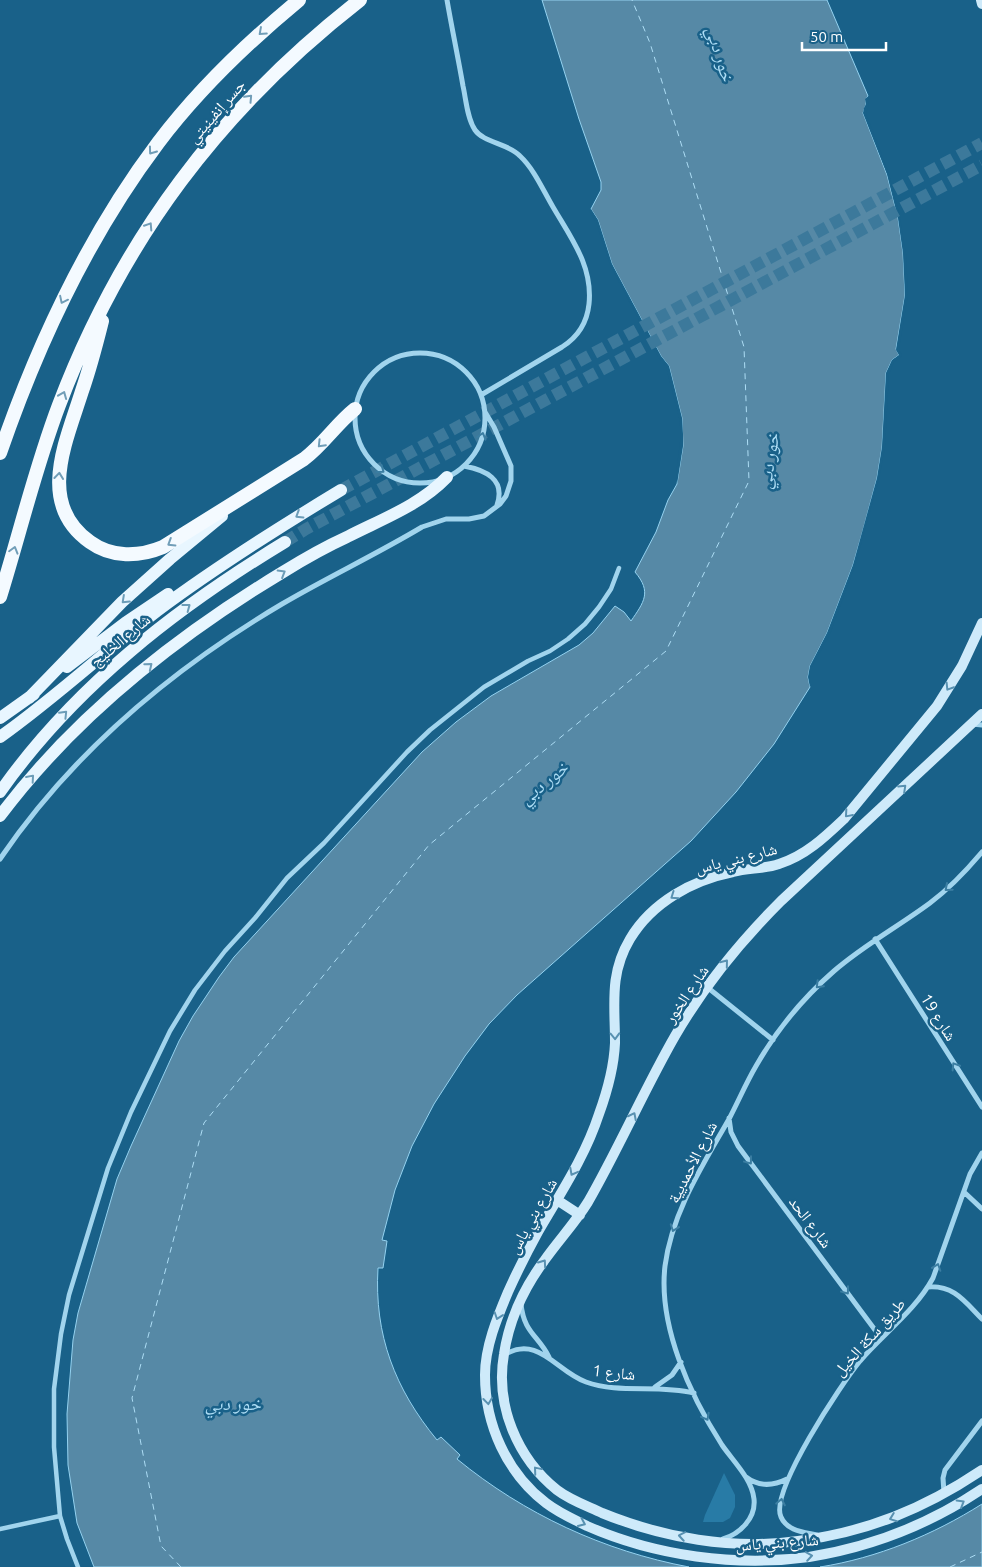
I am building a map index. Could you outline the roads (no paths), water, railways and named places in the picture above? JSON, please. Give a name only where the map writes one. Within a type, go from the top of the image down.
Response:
[{"type":"highway","name":"جسر إنفينيتي","points":[[0,453],[45,339],[86,256],[124,190],[180,116],[229,63],[298,0]]},
{"type":"highway","name":"جسر إنفينيتي","points":[[107,299],[142,236],[183,176],[229,120],[279,68],[360,0]]},
{"type":"highway","points":[[107,299],[94,355],[65,447],[59,475],[61,500],[71,524],[85,539],[103,549],[123,554],[144,554],[163,547],[312,453],[355,409]]},
{"type":"highway","points":[[0,597],[35,476],[53,422],[73,370],[107,299]]},
{"type":"main road","points":[[981,0],[982,4]]},
{"type":"main road","points":[[0,816],[31,776],[75,730],[126,684],[170,650],[283,572],[345,538],[416,503],[428,495],[447,477]]},
{"type":"main road","name":"شارع الخليج","points":[[2,717],[137,614],[341,490]]},
{"type":"main road","points":[[28,698],[122,602],[223,515],[240,498]]},
{"type":"main road","name":"شارع الخليج","points":[[0,792],[54,724],[106,673],[188,606],[285,542]]},
{"type":"main road","name":"شارع الخليج","points":[[0,737],[53,697],[150,617],[235,556]]},
{"type":"main road","name":"شارع بني ياس","points":[[982,623],[977,642],[938,706],[844,819],[829,834],[796,857],[777,865],[733,872],[693,884],[675,894],[643,921],[631,938],[621,957],[615,976],[614,1058],[600,1113],[583,1154],[528,1251],[502,1307],[487,1352],[485,1376],[490,1414],[501,1447],[513,1468],[528,1487],[546,1504],[567,1517],[604,1533],[644,1546],[724,1560],[766,1561],[806,1557],[847,1550],[886,1538],[961,1504],[982,1489]]},
{"type":"main road","name":"شارع الخور","points":[[503,1355],[520,1302],[543,1262],[580,1215],[671,1044],[707,987],[765,917],[977,724],[982,714]]},
{"type":"main road","points":[[557,1200],[580,1215]]},
{"type":"main road","name":"شارع بني ياس","points":[[503,1355],[502,1378],[506,1410],[511,1429],[523,1453],[539,1473],[558,1491],[581,1504],[636,1525],[677,1536],[711,1541],[768,1544],[797,1542],[854,1531],[891,1519],[944,1494],[982,1470]]},
{"type":"street","points":[[447,0],[467,104],[474,129],[485,138],[512,148],[526,162],[580,253],[589,278],[590,289],[588,312],[584,324],[574,338],[481,395]]},
{"type":"street","points":[[406,354],[436,355],[454,362],[471,378],[481,395],[485,412],[484,432],[481,442],[471,459],[447,477],[428,483],[408,482],[389,476],[366,456],[357,439],[354,419],[361,389],[372,373],[388,361],[406,354]]},
{"type":"street","points":[[0,859],[44,799],[99,741],[140,704],[210,651],[283,603],[422,527],[446,519],[477,518],[496,507],[508,491],[511,471],[507,456],[485,412]]},
{"type":"street","points":[[464,466],[481,469],[491,475],[499,491],[496,507]]},
{"type":"street","points":[[78,1567],[60,1516],[54,1448],[53,1416],[57,1357],[62,1325],[108,1168],[131,1112],[170,1031],[195,990],[225,951],[255,918],[287,878],[324,843],[407,752],[430,730],[484,687],[568,639],[585,624],[599,607],[611,589],[619,568]]},
{"type":"street","name":"شارع الأحمديية","points":[[711,1541],[737,1534],[753,1513],[754,1500],[744,1475],[716,1435],[694,1393],[680,1362],[670,1331],[664,1300],[667,1252],[671,1236],[688,1192],[756,1066],[773,1040],[801,1004],[833,972],[875,939],[933,901],[953,884],[982,852]]},
{"type":"street","name":"شارع 19","points":[[875,939],[982,1107]]},
{"type":"street","points":[[707,987],[773,1040]]},
{"type":"street","name":"شارع الحد","points":[[729,1118],[731,1132],[738,1146],[881,1338]]},
{"type":"street","name":"طريق سكة الخيل","points":[[825,1537],[791,1528],[780,1517],[780,1501],[787,1479],[842,1385],[881,1338],[909,1312],[928,1288],[970,1174],[982,1153]]},
{"type":"street","points":[[964,1192],[982,1209]]},
{"type":"street","points":[[928,1288],[937,1286],[952,1291],[982,1319]]},
{"type":"street","name":"شارع 1","points":[[520,1302],[524,1321],[528,1329],[550,1360]]},
{"type":"street","name":"شارع 1","points":[[503,1355],[511,1351],[528,1348],[544,1354],[575,1378],[596,1385],[672,1389],[694,1393]]},
{"type":"street","name":"شارع 1","points":[[652,1388],[668,1379],[680,1362]]},
{"type":"street","points":[[944,1494],[943,1478],[945,1470],[982,1421]]},
{"type":"street","points":[[744,1475],[764,1485],[772,1485],[787,1479]]},
{"type":"street","points":[[0,1529],[60,1516]]},
{"type":"water","name":"خور دبي","points":[[542,0],[827,0],[868,96],[863,113],[887,175],[898,218],[903,253],[905,295],[896,349],[899,355],[892,360],[886,373],[882,447],[877,478],[853,565],[827,633],[810,666],[808,677],[810,687],[774,744],[736,792],[691,841],[517,995],[489,1024],[465,1056],[434,1104],[412,1146],[395,1190],[382,1240],[387,1241],[383,1268],[378,1268],[378,1293],[380,1316],[390,1360],[410,1401],[422,1421],[437,1440],[441,1437],[460,1455],[457,1459],[483,1479],[537,1513],[566,1528],[626,1551],[689,1567],[94,1567],[77,1523],[68,1465],[67,1414],[73,1340],[78,1313],[117,1179],[179,1041],[193,1016],[234,957],[422,752],[456,722],[491,696],[579,645],[593,633],[615,606],[624,612],[631,621],[640,608],[645,591],[635,572],[656,532],[668,500],[677,484],[683,446],[682,418],[669,366],[661,356],[612,264],[598,220],[591,209],[601,190],[601,182],[579,119]]},
{"type":"water","points":[[982,1504],[982,1567],[820,1567],[862,1558],[904,1544],[944,1526]]},
{"type":"tunnel","points":[[341,490],[982,143]]},
{"type":"tunnel","points":[[285,542],[982,165]]}]
